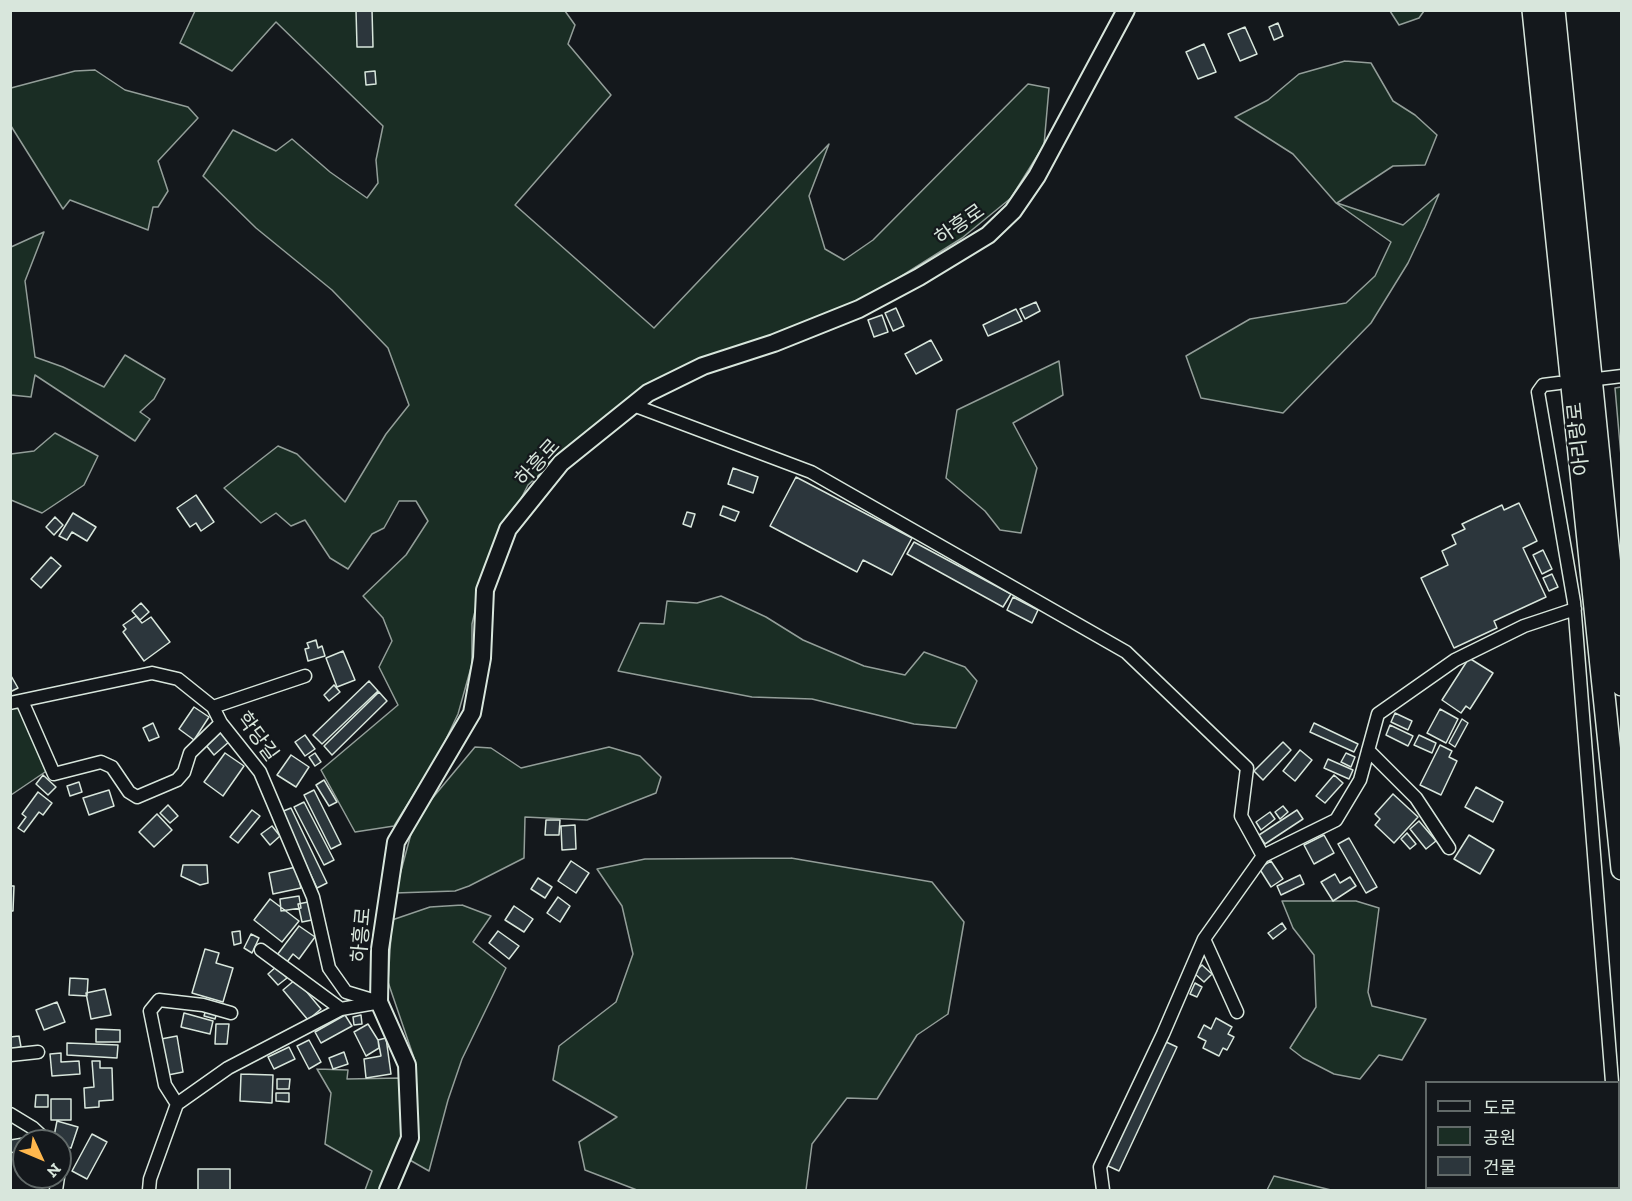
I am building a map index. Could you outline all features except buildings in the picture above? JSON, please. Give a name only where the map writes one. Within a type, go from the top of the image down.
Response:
[{"type":"highway","name":"아리랑로","points":[[1533,10],[1622,869]]},
{"type":"highway","name":"아리랑로","points":[[1554,10],[1622,685]]},
{"type":"street","name":"하흥로","points":[[388,1191],[411,1138],[407,1065],[379,1002],[380,949],[396,842],[472,713],[482,658],[485,590],[508,529],[561,463],[648,393],[703,366],[774,343],[859,309],[919,277],[988,235],[1013,211],[1037,176],[1126,10]]},
{"type":"street","points":[[1597,379],[1622,376]]},
{"type":"street","points":[[1559,383],[1543,385],[1538,392],[1575,609],[1612,1081]]},
{"type":"street","points":[[633,405],[811,472],[1126,652],[1247,768],[1241,816],[1263,856]]},
{"type":"street","points":[[1103,1191],[1100,1167],[1163,1034],[1204,939],[1263,856],[1336,820],[1360,780],[1378,714],[1455,660],[1524,626],[1575,609]]},
{"type":"street","name":"학당길","points":[[16,702],[152,673],[178,679],[213,707],[221,723],[260,772],[313,897],[329,968],[346,992],[379,1002]]},
{"type":"street","points":[[213,707],[305,676]]},
{"type":"street","points":[[16,702],[54,774],[102,762],[111,767],[129,792],[137,797],[177,780],[184,772],[190,753],[221,723]]},
{"type":"street","points":[[1368,750],[1416,798],[1449,848]]},
{"type":"street","points":[[1204,939],[1237,1012]]},
{"type":"street","points":[[261,950],[341,1009]]},
{"type":"street","points":[[177,1104],[165,1085],[150,1011],[159,1000],[202,1005],[231,1012]]},
{"type":"street","points":[[148,1191],[150,1179],[177,1104],[228,1068],[341,1009],[379,1002]]},
{"type":"street","points":[[10,1055],[38,1052]]},
{"type":"street","points":[[10,1114],[34,1129]]},
{"type":"green space","points":[[195,11],[565,11],[575,25],[568,44],[611,95],[515,205],[654,328],[829,144],[809,196],[825,249],[844,260],[873,240],[1028,84],[1049,88],[1044,145],[1011,198],[962,238],[873,294],[589,429],[528,485],[485,569],[472,624],[472,664],[458,714],[439,754],[394,826],[355,832],[321,770],[398,705],[379,667],[392,641],[383,618],[363,596],[406,555],[428,521],[416,501],[399,501],[384,528],[372,534],[348,569],[330,558],[305,520],[291,526],[276,513],[261,523],[224,488],[278,446],[297,454],[345,502],[386,434],[409,405],[388,348],[332,290],[256,228],[203,176],[233,130],[276,151],[292,139],[330,172],[367,198],[378,183],[376,160],[383,126],[276,22],[232,71],[180,43]]},
{"type":"green space","points":[[1390,11],[1424,11],[1419,18],[1399,25]]},
{"type":"green space","points":[[1345,61],[1371,63],[1393,101],[1415,115],[1437,135],[1425,165],[1393,166],[1337,203],[1403,225],[1439,194],[1425,227],[1408,263],[1371,323],[1283,413],[1201,398],[1186,356],[1250,319],[1346,303],[1375,276],[1391,242],[1336,203],[1293,154],[1235,117],[1268,100],[1299,74]]},
{"type":"green space","points":[[95,70],[125,90],[188,107],[198,118],[158,161],[168,191],[158,207],[153,207],[148,230],[70,200],[63,209],[11,126],[11,88],[75,71]]},
{"type":"green space","points":[[44,232],[25,281],[35,357],[63,367],[104,387],[125,355],[165,379],[154,399],[140,412],[150,419],[135,441],[35,375],[31,397],[11,395],[11,247]]},
{"type":"green space","points":[[1059,361],[1063,395],[1013,423],[1037,468],[1021,533],[1000,530],[985,511],[946,478],[957,410]]},
{"type":"green space","points":[[1622,387],[1621,456],[1615,388]]},
{"type":"green space","points":[[55,433],[98,456],[84,485],[42,513],[11,500],[11,454],[34,451]]},
{"type":"green space","points":[[721,596],[766,617],[803,640],[864,666],[905,675],[924,652],[965,667],[977,681],[956,728],[914,724],[812,699],[752,697],[618,671],[640,623],[664,624],[667,601],[697,603]]},
{"type":"green space","points":[[19,707],[48,770],[11,795],[10,709]]},
{"type":"green space","points":[[475,747],[491,748],[521,768],[609,747],[640,756],[661,777],[656,793],[587,820],[525,817],[524,858],[469,886],[455,891],[395,893],[415,819]]},
{"type":"green space","points":[[791,858],[932,882],[964,922],[948,1014],[917,1035],[877,1099],[847,1098],[812,1144],[806,1190],[637,1190],[585,1170],[579,1142],[617,1117],[553,1080],[559,1046],[616,1002],[633,954],[622,906],[597,869],[645,859]]},
{"type":"green space","points":[[1282,901],[1356,901],[1379,908],[1368,992],[1372,1006],[1426,1019],[1402,1060],[1379,1055],[1360,1079],[1334,1074],[1303,1058],[1290,1048],[1316,1007],[1314,955],[1293,928]]},
{"type":"green space","points":[[462,905],[491,916],[473,942],[506,968],[462,1059],[448,1100],[429,1171],[408,1159],[415,1137],[417,1095],[415,1061],[388,982],[392,920],[430,907]]},
{"type":"green space","points":[[317,1069],[348,1070],[347,1079],[400,1078],[404,1141],[382,1190],[365,1190],[372,1171],[325,1144],[331,1093]]},
{"type":"green space","points":[[1274,1176],[1331,1190],[1267,1190]]},
{"type":"green space","points":[[1464,1189],[1612,1190],[1466,1190]]}]
